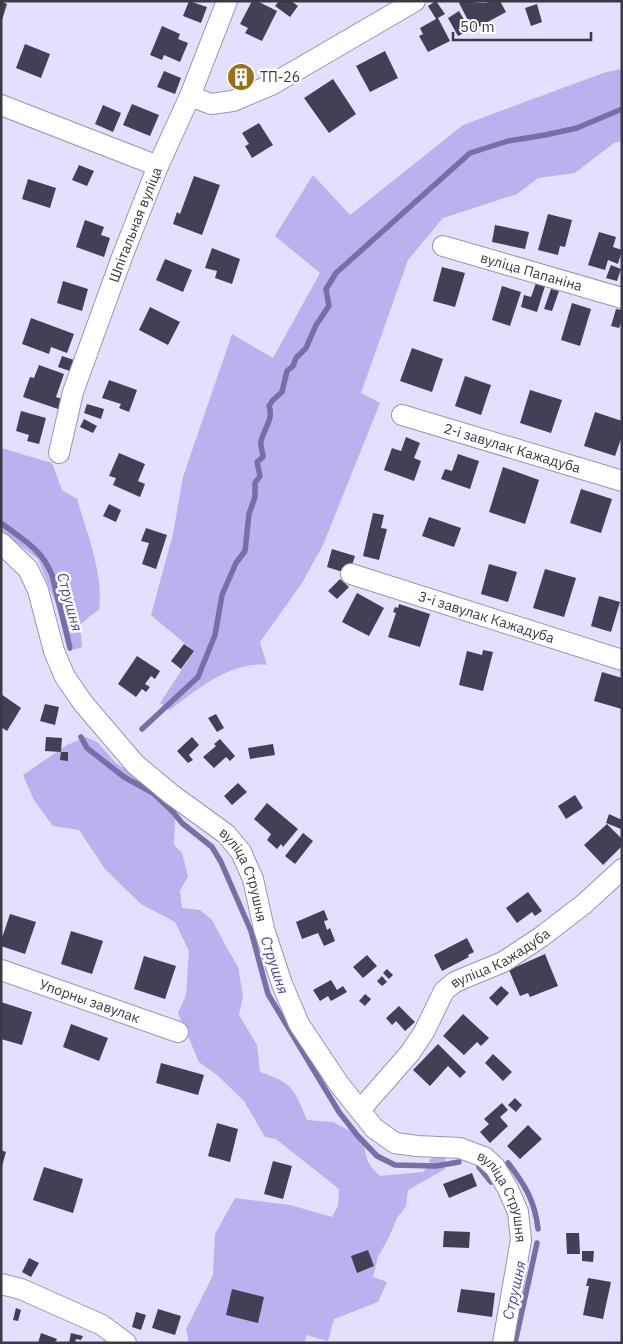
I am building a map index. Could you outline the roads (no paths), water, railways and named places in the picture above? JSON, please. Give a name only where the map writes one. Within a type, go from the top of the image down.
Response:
[{"type":"street","name":"Шпітальная вуліца","points":[[60,454],[72,392],[158,166],[190,96],[227,1]]},
{"type":"street","points":[[190,96],[210,104],[234,101],[271,85],[415,1]]},
{"type":"street","points":[[1,105],[158,166]]},
{"type":"street","name":"вуліца Папаніна","points":[[443,246],[622,298]]},
{"type":"street","name":"2-і завулак Кажадуба","points":[[402,415],[622,481]]},
{"type":"street","name":"вуліца Струшня","points":[[1,543],[28,569],[38,590],[65,677],[83,703],[135,764],[171,794],[226,834],[241,852],[253,880],[264,929],[279,975],[299,1024],[339,1084],[374,1128],[395,1142],[417,1146],[460,1148],[484,1157],[495,1167],[518,1212],[521,1240],[503,1343]]},
{"type":"street","name":"3-і завулак Кажадуба","points":[[351,574],[622,660]]},
{"type":"street","name":"вуліца Кажадуба","points":[[360,1110],[410,1053],[424,1032],[444,991],[455,982],[503,962],[541,937],[584,904],[622,869]]},
{"type":"street","name":"Упорны завулак","points":[[1,970],[178,1032]]},
{"type":"street","points":[[1,1284],[21,1289],[102,1325],[126,1343]]},
{"type":"waterway","points":[[142,729],[198,677],[215,635],[222,595],[236,563],[245,551],[249,514],[255,497],[255,483],[260,476],[257,462],[263,457],[261,441],[268,424],[269,406],[282,392],[287,371],[306,348],[316,325],[329,306],[326,289],[336,273],[470,153],[508,141],[577,128],[622,109]]},
{"type":"waterway","name":"Струшня","points":[[1,523],[31,545],[48,566],[52,575],[70,648]]},
{"type":"waterway","name":"Струшня","points":[[81,737],[87,748],[124,777],[153,793],[182,823],[212,847],[221,862],[251,931],[268,994],[339,1112],[357,1135],[377,1156],[395,1165],[436,1166],[459,1162]]},
{"type":"waterway","name":"Струшня","points":[[508,1163],[532,1202],[538,1229]]},
{"type":"waterway","name":"Струшня","points":[[479,1167],[491,1182]]},
{"type":"waterway","name":"Струшня","points":[[515,1343],[537,1243]]},
{"type":"place","name":"ТП-26","points":[[241,77]]}]
